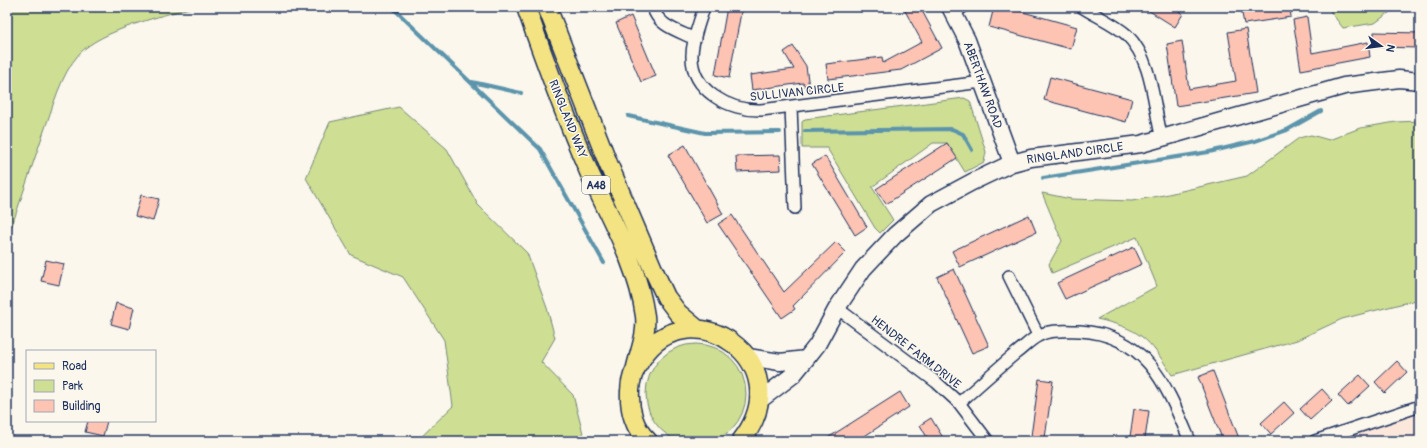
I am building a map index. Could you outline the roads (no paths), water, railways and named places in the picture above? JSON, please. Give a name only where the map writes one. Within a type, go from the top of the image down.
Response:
[{"type":"main road","name":"RINGLAND WAY","points":[[526,7],[586,163],[629,260],[642,300],[645,318],[645,336],[630,384],[630,404],[635,422],[646,440]]},
{"type":"main road","name":"RINGLAND WAY","points":[[547,7],[608,163],[653,269],[666,296],[678,312],[697,330]]},
{"type":"main road","name":"RINGLAND WAY","points":[[636,367],[646,351],[661,339],[679,332],[697,330],[717,333],[734,343],[748,357],[755,370],[760,385],[760,400],[757,415],[749,437]]},
{"type":"street","points":[[652,7],[655,15],[662,23],[695,39]]},
{"type":"street","name":"SULLIVAN CIRCLE","points":[[704,7],[692,56],[695,73],[705,88],[726,104],[752,111],[982,82]]},
{"type":"street","points":[[1082,7],[1126,35],[1141,53],[1148,75],[1162,139]]},
{"type":"street","name":"ABERTHAW ROAD","points":[[956,9],[1012,163]]},
{"type":"street","name":"RINGLAND CIRCLE","points":[[760,400],[793,375],[817,346],[837,308],[863,268],[895,235],[931,204],[972,182],[1012,163],[1031,158],[1141,144],[1344,86],[1400,79],[1420,80]]},
{"type":"street","points":[[791,107],[796,208]]},
{"type":"street","points":[[1009,276],[1038,335]]},
{"type":"street","name":"HENDRE FARM DRIVE","points":[[837,308],[936,382],[959,403],[988,441]]},
{"type":"street","points":[[959,403],[1038,335],[1062,330],[1091,332],[1116,339],[1139,352],[1155,369],[1171,395],[1190,441]]},
{"type":"street","points":[[748,357],[780,362],[806,359]]},
{"type":"street","points":[[1314,441],[1420,406]]},
{"type":"waterway","points":[[392,7],[540,149],[604,263]]},
{"type":"waterway","points":[[472,82],[521,93]]},
{"type":"waterway","points":[[1043,178],[1209,152],[1255,141],[1287,130],[1321,111]]},
{"type":"waterway","points":[[628,116],[705,133],[780,132]]},
{"type":"waterway","points":[[805,131],[952,129],[963,134],[972,150]]}]
